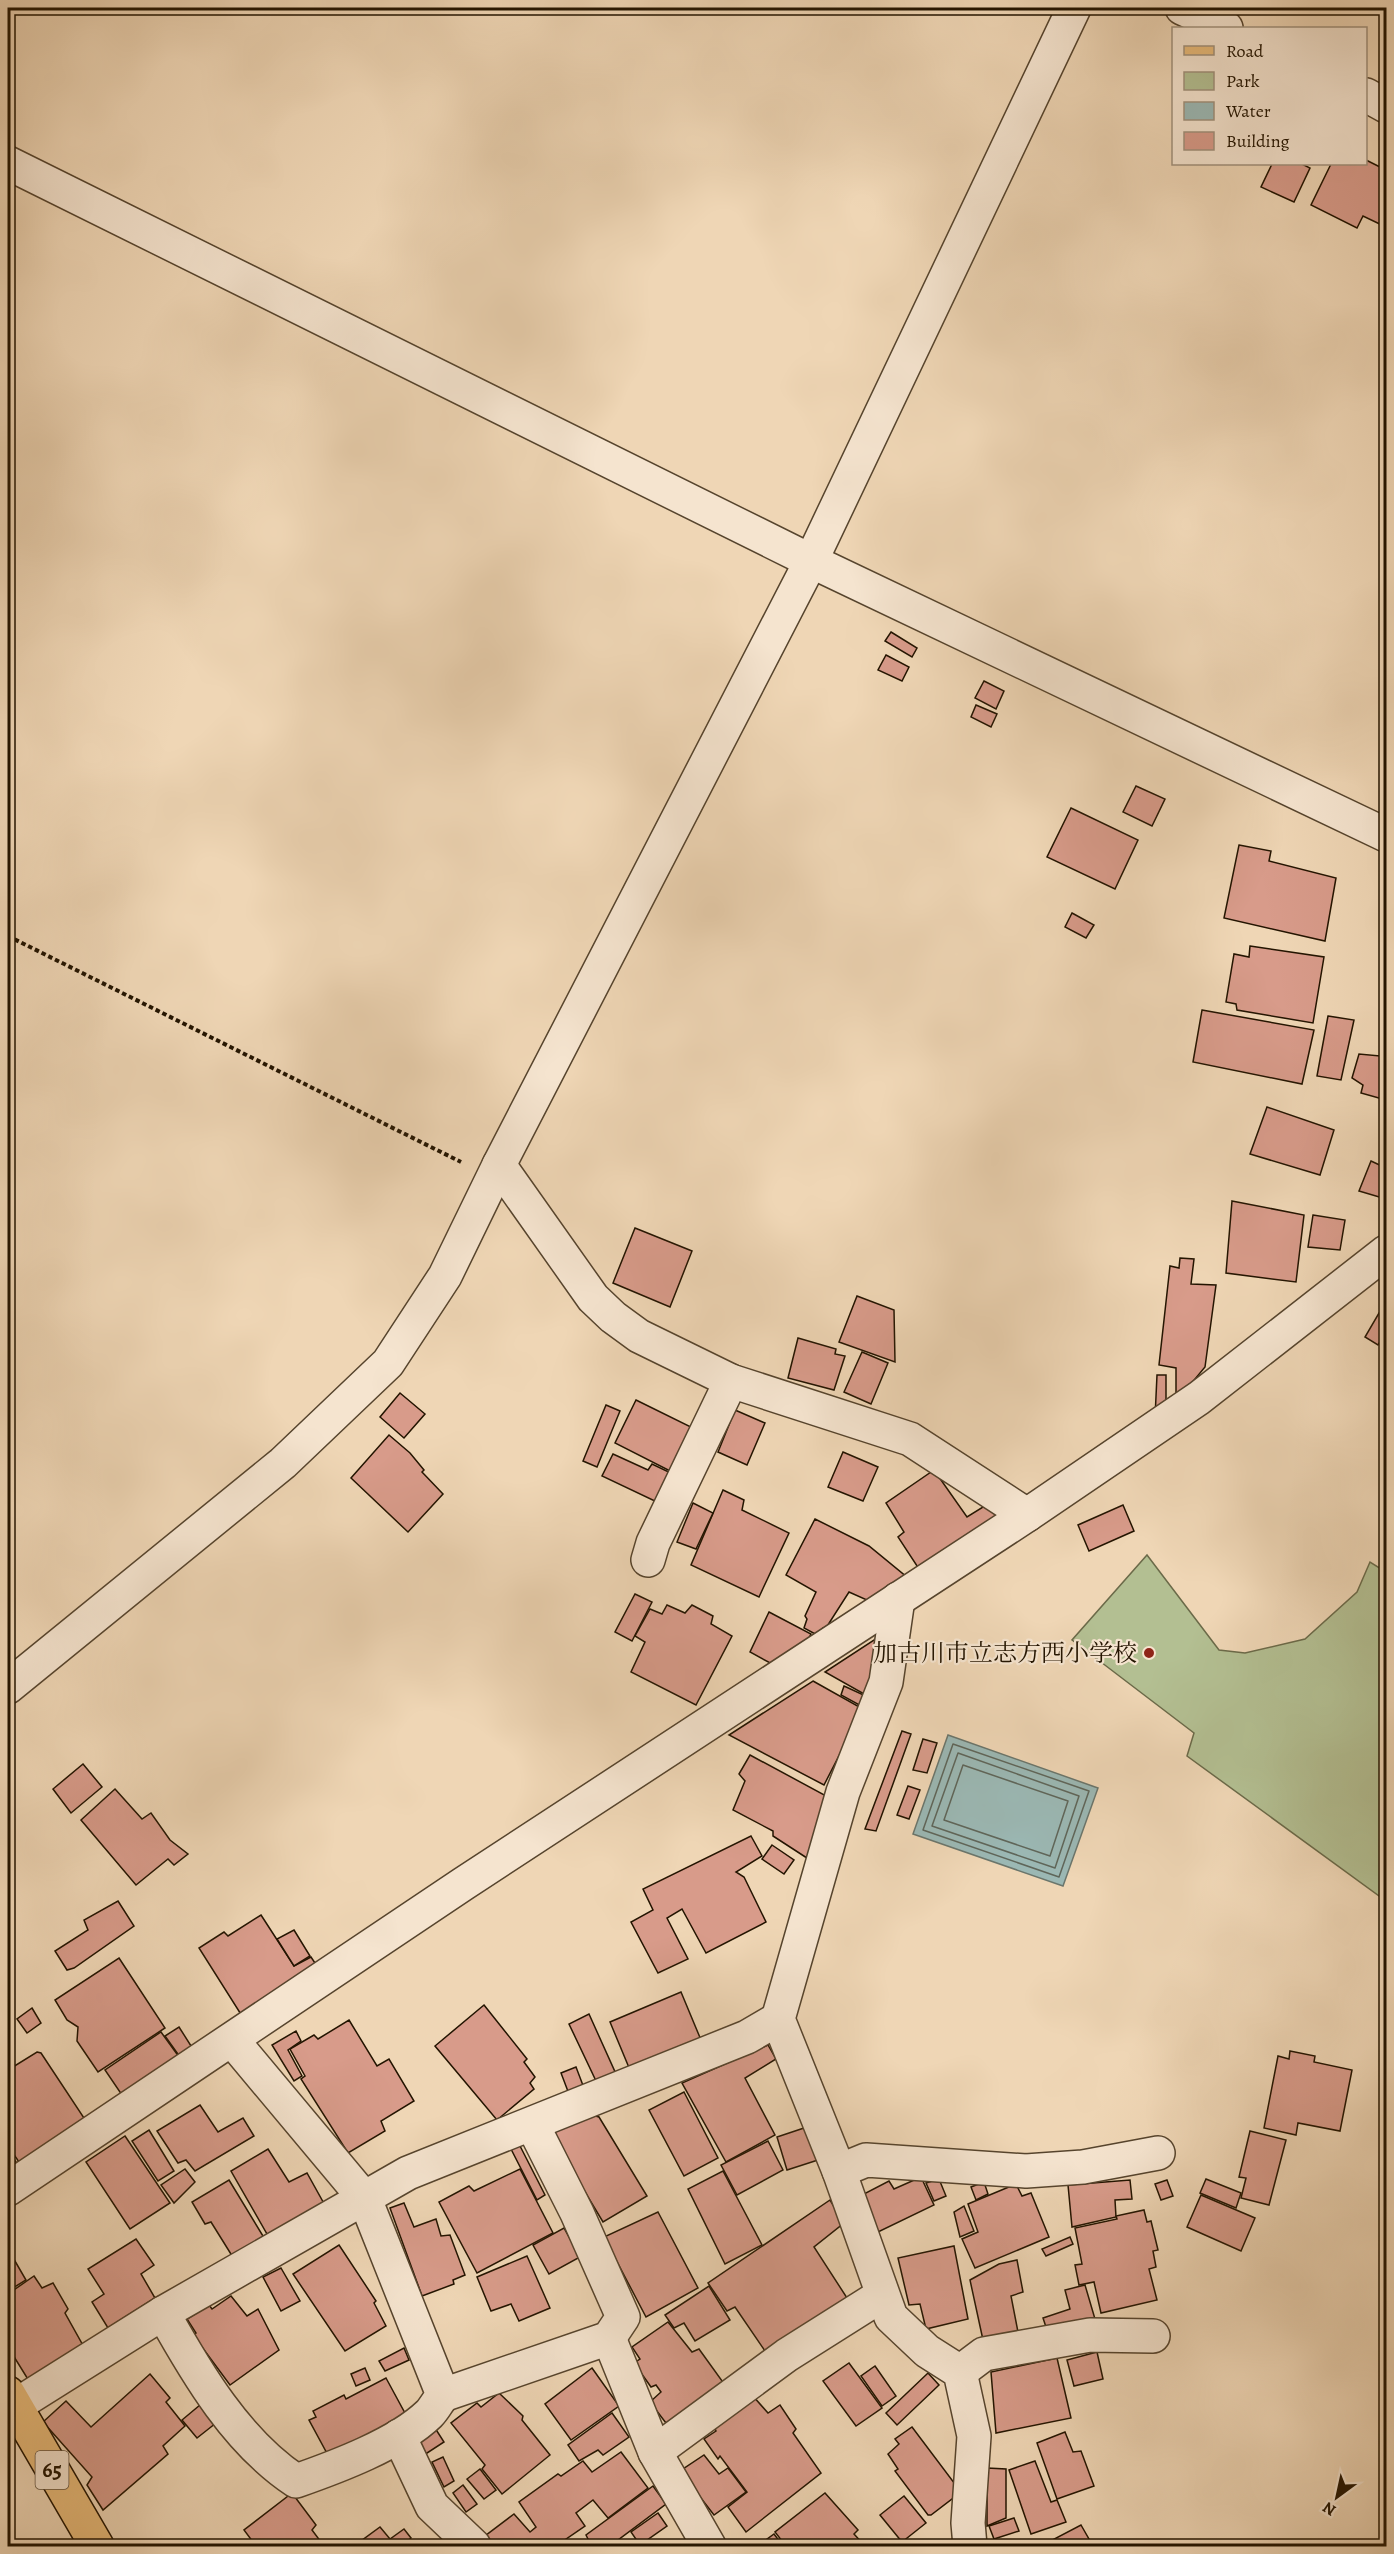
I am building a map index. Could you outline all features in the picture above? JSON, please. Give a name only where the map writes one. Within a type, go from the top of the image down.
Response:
[{"type":"main road","name":"65","points":[[11,2400],[97,2547]]},
{"type":"street","points":[[8,1687],[283,1462],[388,1363],[446,1276],[497,1172],[811,561],[1074,8]]},
{"type":"street","points":[[1182,8],[1224,27]]},
{"type":"street","points":[[1367,97],[1386,106]]},
{"type":"street","points":[[8,163],[811,561],[1386,835]]},
{"type":"street","points":[[497,1172],[593,1298],[613,1317],[639,1336],[731,1381],[910,1439],[1027,1515]]},
{"type":"street","points":[[8,2189],[463,1884],[1027,1515],[1199,1398],[1386,1252]]},
{"type":"street","points":[[648,1560],[653,1543],[731,1381]]},
{"type":"street","points":[[898,1599],[886,1682],[843,1792],[778,2019],[839,2171],[891,2317],[927,2352],[960,2372],[974,2436],[968,2523],[970,2547]]},
{"type":"street","points":[[11,2400],[408,2173],[747,2037],[778,2019]]},
{"type":"street","points":[[232,2040],[364,2199],[443,2395]]},
{"type":"street","points":[[163,2313],[191,2364],[233,2420],[274,2466],[296,2481],[331,2469],[399,2436],[429,2414],[443,2395],[609,2338],[623,2316],[577,2213],[532,2124]]},
{"type":"street","points":[[839,2171],[866,2160],[1026,2171],[1083,2167],[1158,2153]]},
{"type":"street","points":[[655,2452],[787,2355],[882,2295]]},
{"type":"street","points":[[960,2372],[984,2354],[1090,2335],[1153,2336]]},
{"type":"street","points":[[609,2338],[655,2452],[709,2547]]},
{"type":"street","points":[[399,2436],[432,2506],[474,2547]]},
{"type":"path","points":[[8,936],[497,1172]]},
{"type":"green space","points":[[1147,1555],[1219,1650],[1245,1653],[1305,1639],[1357,1592],[1370,1562],[1386,1572],[1386,1901],[1187,1756],[1194,1733],[1072,1640]]},
{"type":"water","points":[[948,1735],[1098,1788],[1063,1886],[913,1834]]},
{"type":"building","points":[[1367,160],[1386,170],[1386,227],[1363,216],[1357,228],[1311,205],[1331,165],[1367,165]]},
{"type":"building","points":[[1272,165],[1304,165],[1310,168],[1294,202],[1261,187]]},
{"type":"building","points":[[891,632],[917,648],[912,657],[885,641]]},
{"type":"building","points":[[886,655],[909,667],[902,681],[878,670]]},
{"type":"building","points":[[984,681],[1004,691],[996,709],[975,698]]},
{"type":"building","points":[[976,705],[997,714],[991,727],[971,717]]},
{"type":"building","points":[[1136,786],[1165,799],[1152,826],[1123,812]]},
{"type":"building","points":[[1071,808],[1138,840],[1115,889],[1047,857]]},
{"type":"building","points":[[1239,845],[1271,851],[1269,861],[1336,878],[1325,941],[1224,918]]},
{"type":"building","points":[[1072,913],[1094,925],[1086,938],[1065,927]]},
{"type":"building","points":[[1250,946],[1324,957],[1313,1023],[1237,1010],[1236,1004],[1226,1002],[1234,954],[1249,957]]},
{"type":"building","points":[[1202,1010],[1314,1030],[1302,1084],[1193,1062]]},
{"type":"building","points":[[1328,1016],[1354,1020],[1341,1080],[1317,1076]]},
{"type":"building","points":[[1386,1042],[1386,1100],[1361,1093],[1363,1085],[1352,1078],[1359,1054],[1380,1056]]},
{"type":"building","points":[[1267,1107],[1334,1130],[1320,1175],[1250,1154]]},
{"type":"building","points":[[1371,1161],[1386,1168],[1386,1199],[1359,1191]]},
{"type":"building","points":[[1232,1201],[1304,1215],[1296,1282],[1226,1273]]},
{"type":"building","points":[[1313,1215],[1345,1220],[1340,1250],[1308,1247]]},
{"type":"building","points":[[635,1228],[692,1251],[670,1307],[613,1283]]},
{"type":"building","points":[[1180,1258],[1194,1259],[1191,1284],[1216,1285],[1205,1367],[1176,1402],[1176,1368],[1159,1365],[1170,1266],[1179,1268]]},
{"type":"building","points":[[857,1296],[894,1310],[895,1362],[839,1342]]},
{"type":"building","points":[[1379,1313],[1386,1317],[1386,1331],[1378,1345],[1365,1337]]},
{"type":"building","points":[[798,1338],[836,1349],[835,1354],[845,1356],[834,1390],[788,1378]]},
{"type":"building","points":[[862,1352],[888,1363],[871,1404],[844,1392]]},
{"type":"building","points":[[1157,1375],[1166,1375],[1166,1401],[1155,1418]]},
{"type":"building","points":[[400,1393],[425,1414],[404,1438],[380,1417]]},
{"type":"building","points":[[636,1400],[695,1429],[674,1473],[615,1443]]},
{"type":"building","points":[[606,1405],[620,1411],[597,1467],[583,1461]]},
{"type":"building","points":[[735,1410],[765,1423],[747,1465],[718,1452]]},
{"type":"building","points":[[389,1435],[410,1453],[424,1470],[422,1472],[443,1494],[408,1532],[351,1478]]},
{"type":"building","points":[[843,1452],[878,1467],[863,1501],[828,1487]]},
{"type":"building","points":[[613,1454],[648,1470],[652,1464],[673,1474],[659,1503],[602,1476]]},
{"type":"building","points":[[934,1470],[967,1517],[991,1502],[999,1515],[919,1569],[898,1537],[904,1532],[886,1503]]},
{"type":"building","points":[[723,1490],[744,1500],[742,1510],[789,1533],[759,1597],[691,1565]]},
{"type":"building","points":[[693,1503],[713,1513],[696,1549],[677,1542]]},
{"type":"building","points":[[1123,1505],[1134,1531],[1089,1551],[1078,1525]]},
{"type":"building","points":[[815,1519],[869,1546],[908,1578],[869,1601],[849,1592],[826,1628],[823,1628],[817,1635],[804,1628],[807,1619],[805,1616],[816,1592],[786,1575]]},
{"type":"building","points":[[635,1594],[652,1602],[632,1641],[615,1632]]},
{"type":"building","points":[[667,1605],[685,1613],[692,1605],[713,1616],[711,1624],[732,1636],[696,1705],[631,1672],[645,1642],[635,1636],[650,1609],[662,1614]]},
{"type":"building","points":[[769,1612],[811,1634],[806,1644],[772,1664],[750,1652]]},
{"type":"building","points":[[877,1638],[879,1667],[864,1694],[825,1672]]},
{"type":"building","points":[[813,1681],[863,1709],[824,1785],[729,1735]]},
{"type":"building","points":[[844,1686],[868,1697],[863,1707],[841,1695]]},
{"type":"building","points":[[902,1731],[911,1734],[876,1831],[865,1829]]},
{"type":"building","points":[[923,1739],[937,1743],[927,1773],[913,1770]]},
{"type":"building","points":[[750,1755],[830,1798],[810,1860],[773,1836],[773,1831],[733,1810],[745,1781],[739,1774]]},
{"type":"building","points":[[83,1764],[102,1787],[71,1813],[53,1789]]},
{"type":"building","points":[[908,1786],[920,1790],[909,1819],[897,1815]]},
{"type":"building","points":[[115,1789],[142,1819],[151,1813],[170,1840],[188,1854],[174,1865],[168,1859],[136,1885],[81,1820]]},
{"type":"building","points":[[751,1836],[762,1856],[736,1872],[744,1877],[766,1922],[706,1953],[682,1909],[667,1918],[688,1959],[658,1973],[631,1922],[653,1910],[643,1889]]},
{"type":"building","points":[[772,1845],[794,1860],[784,1874],[762,1859]]},
{"type":"building","points":[[118,1901],[134,1926],[74,1968],[67,1970],[55,1951],[88,1930],[84,1920]]},
{"type":"building","points":[[261,1915],[294,1966],[311,1957],[319,1969],[242,2016],[199,1948],[224,1932],[228,1936]]},
{"type":"building","points":[[294,1930],[310,1956],[294,1966],[277,1939]]},
{"type":"building","points":[[119,1958],[165,2028],[98,2072],[77,2041],[78,2027],[67,2020],[55,2000]]},
{"type":"building","points":[[681,1992],[701,2040],[630,2070],[610,2022]]},
{"type":"building","points":[[484,2005],[527,2059],[524,2062],[535,2077],[530,2083],[534,2089],[497,2120],[435,2046]]},
{"type":"building","points":[[32,2008],[41,2023],[27,2033],[17,2019]]},
{"type":"building","points":[[589,2014],[616,2074],[597,2083],[569,2024]]},
{"type":"building","points":[[349,2020],[377,2066],[389,2059],[414,2101],[381,2121],[385,2131],[348,2153],[301,2079],[305,2076],[290,2049],[314,2035],[318,2039]]},
{"type":"building","points":[[179,2027],[193,2049],[180,2057],[165,2036]]},
{"type":"building","points":[[296,2031],[301,2041],[288,2050],[302,2076],[294,2081],[272,2045]]},
{"type":"building","points":[[161,2032],[182,2061],[124,2098],[105,2070]]},
{"type":"building","points":[[768,2045],[776,2059],[745,2078],[775,2135],[726,2162],[682,2083]]},
{"type":"building","points":[[1290,2051],[1315,2056],[1314,2062],[1352,2070],[1340,2131],[1298,2123],[1296,2135],[1264,2128],[1278,2056],[1289,2059]]},
{"type":"building","points":[[37,2052],[41,2053],[84,2118],[19,2162],[8,2146],[8,2140],[13,2134],[8,2123],[8,2061],[13,2067]]},
{"type":"building","points":[[576,2067],[584,2088],[569,2094],[561,2073]]},
{"type":"building","points":[[684,2092],[718,2158],[684,2176],[649,2110]]},
{"type":"building","points":[[200,2105],[218,2132],[243,2118],[254,2136],[195,2171],[186,2160],[178,2163],[157,2131]]},
{"type":"building","points":[[592,2115],[599,2117],[647,2196],[603,2222],[549,2132]]},
{"type":"building","points":[[807,2127],[818,2160],[787,2170],[777,2137]]},
{"type":"building","points":[[149,2130],[174,2171],[158,2181],[132,2141]]},
{"type":"building","points":[[1250,2131],[1286,2140],[1269,2205],[1241,2198],[1246,2178],[1239,2177]]},
{"type":"building","points":[[125,2136],[170,2203],[130,2229],[86,2162]]},
{"type":"building","points":[[768,2141],[783,2170],[737,2195],[721,2165]]},
{"type":"building","points":[[519,2144],[545,2195],[537,2200],[511,2149]]},
{"type":"building","points":[[268,2149],[289,2182],[307,2173],[327,2209],[271,2241],[231,2171]]},
{"type":"building","points":[[8,2150],[20,2168],[8,2176]]},
{"type":"building","points":[[185,2169],[195,2182],[174,2203],[161,2185]]},
{"type":"building","points":[[520,2169],[553,2233],[477,2273],[439,2202],[469,2186],[474,2191]]},
{"type":"building","points":[[723,2171],[762,2245],[725,2264],[688,2189]]},
{"type":"building","points":[[921,2177],[934,2205],[878,2232],[860,2196],[889,2181],[894,2189]]},
{"type":"building","points":[[939,2179],[946,2196],[934,2201],[926,2183]]},
{"type":"building","points":[[1206,2179],[1241,2193],[1236,2208],[1200,2193]]},
{"type":"building","points":[[229,2180],[266,2241],[234,2259],[211,2222],[205,2224],[192,2202]]},
{"type":"building","points":[[1130,2180],[1132,2199],[1115,2200],[1116,2217],[1072,2227],[1068,2185]]},
{"type":"building","points":[[1167,2180],[1173,2196],[1161,2200],[1155,2184]]},
{"type":"building","points":[[984,2182],[988,2194],[976,2200],[971,2187]]},
{"type":"building","points":[[1016,2184],[1022,2196],[1031,2193],[1049,2237],[975,2268],[962,2239],[978,2232],[968,2204]]},
{"type":"building","points":[[1201,2195],[1255,2218],[1241,2251],[1187,2227]]},
{"type":"building","points":[[830,2200],[844,2223],[814,2247],[849,2301],[765,2351],[735,2307],[727,2311],[708,2283]]},
{"type":"building","points":[[404,2203],[414,2227],[436,2219],[441,2236],[450,2235],[465,2275],[453,2280],[454,2284],[422,2296],[390,2208]]},
{"type":"building","points":[[964,2206],[974,2231],[960,2237],[954,2212]]},
{"type":"building","points":[[1144,2210],[1147,2222],[1151,2221],[1158,2250],[1153,2251],[1156,2267],[1149,2269],[1157,2300],[1101,2313],[1094,2282],[1079,2285],[1075,2265],[1082,2264],[1075,2228],[1117,2219],[1116,2216]]},
{"type":"building","points":[[658,2212],[698,2288],[646,2317],[604,2237]]},
{"type":"building","points":[[564,2228],[580,2257],[549,2274],[533,2245]]},
{"type":"building","points":[[1070,2237],[1073,2244],[1046,2256],[1042,2249]]},
{"type":"building","points":[[136,2239],[154,2265],[141,2274],[155,2298],[108,2328],[92,2302],[104,2294],[88,2269]]},
{"type":"building","points":[[339,2245],[376,2301],[374,2303],[386,2326],[345,2351],[293,2274]]},
{"type":"building","points":[[954,2246],[968,2319],[926,2329],[920,2304],[909,2305],[898,2258]]},
{"type":"building","points":[[8,2249],[26,2280],[8,2291]]},
{"type":"building","points":[[527,2256],[550,2308],[519,2321],[511,2304],[491,2311],[477,2277]]},
{"type":"building","points":[[1017,2260],[1023,2292],[1011,2296],[1018,2332],[983,2340],[970,2280],[999,2264]]},
{"type":"building","points":[[281,2268],[300,2301],[281,2311],[263,2277]]},
{"type":"building","points":[[34,2276],[42,2288],[53,2283],[68,2309],[65,2313],[85,2349],[29,2381],[8,2347],[8,2294]]},
{"type":"building","points":[[1085,2285],[1095,2319],[1048,2333],[1043,2318],[1070,2309],[1065,2290]]},
{"type":"building","points":[[709,2286],[730,2320],[695,2341],[684,2323],[674,2328],[665,2315]]},
{"type":"building","points":[[231,2296],[247,2316],[258,2309],[279,2350],[230,2385],[193,2335],[196,2333],[187,2319],[209,2305],[212,2309]]},
{"type":"building","points":[[668,2322],[692,2352],[699,2349],[725,2385],[669,2427],[650,2402],[661,2392],[656,2385],[651,2387],[634,2363],[640,2359],[632,2347]]},
{"type":"building","points":[[404,2348],[409,2360],[385,2371],[379,2361]]},
{"type":"building","points":[[1097,2352],[1103,2379],[1074,2386],[1067,2360]]},
{"type":"building","points":[[1057,2358],[1071,2418],[996,2433],[991,2372]]},
{"type":"building","points":[[849,2363],[882,2408],[856,2426],[823,2381]]},
{"type":"building","points":[[875,2366],[896,2396],[882,2406],[861,2376]]},
{"type":"building","points":[[365,2368],[370,2380],[356,2386],[351,2374]]},
{"type":"building","points":[[592,2368],[619,2406],[571,2440],[545,2404]]},
{"type":"building","points":[[928,2373],[939,2385],[897,2425],[886,2413]]},
{"type":"building","points":[[150,2374],[170,2398],[166,2402],[185,2426],[163,2446],[168,2454],[103,2510],[87,2485],[92,2477],[43,2422],[66,2401],[91,2427]]},
{"type":"building","points":[[386,2378],[406,2415],[329,2457],[309,2420],[316,2417],[313,2411],[344,2395],[346,2399]]},
{"type":"building","points":[[499,2393],[523,2416],[522,2420],[550,2455],[502,2494],[482,2469],[485,2465],[451,2423],[477,2403],[481,2407]]},
{"type":"building","points":[[752,2395],[768,2413],[780,2405],[796,2429],[793,2433],[821,2473],[746,2532],[728,2507],[747,2492],[704,2439],[716,2431],[713,2424]]},
{"type":"building","points":[[200,2405],[216,2423],[197,2438],[182,2420]]},
{"type":"building","points":[[612,2413],[629,2437],[603,2455],[598,2450],[579,2461],[568,2445]]},
{"type":"building","points":[[912,2427],[961,2492],[931,2515],[928,2515],[895,2471],[898,2469],[888,2454],[899,2444],[895,2439]]},
{"type":"building","points":[[435,2428],[444,2442],[424,2455],[420,2440]]},
{"type":"building","points":[[1065,2432],[1073,2452],[1081,2451],[1094,2486],[1057,2499],[1037,2443]]},
{"type":"building","points":[[621,2452],[648,2488],[608,2518],[593,2500],[576,2513],[585,2526],[556,2546],[493,2546],[485,2536],[514,2514],[530,2532],[536,2527],[519,2502],[558,2474],[561,2476],[583,2461],[592,2472]]},
{"type":"building","points":[[704,2455],[719,2474],[728,2468],[746,2492],[714,2515],[680,2471]]},
{"type":"building","points":[[443,2457],[454,2481],[444,2487],[432,2462]]},
{"type":"building","points":[[1035,2461],[1051,2502],[1057,2500],[1066,2522],[1031,2534],[1009,2470]]},
{"type":"building","points":[[987,2468],[1006,2469],[1006,2518],[987,2526]]},
{"type":"building","points":[[480,2469],[496,2490],[484,2499],[467,2479]]},
{"type":"building","points":[[463,2485],[477,2504],[466,2512],[453,2493]]},
{"type":"building","points":[[653,2486],[666,2504],[610,2546],[579,2546],[588,2539],[586,2535]]},
{"type":"building","points":[[292,2493],[316,2525],[312,2530],[324,2546],[256,2546],[244,2530]]},
{"type":"building","points":[[825,2493],[858,2530],[854,2534],[865,2546],[786,2546],[775,2532]]},
{"type":"building","points":[[904,2496],[926,2523],[902,2542],[880,2515]]},
{"type":"building","points":[[658,2513],[667,2526],[640,2545],[631,2532]]},
{"type":"building","points":[[1014,2518],[1019,2531],[994,2539],[989,2526]]},
{"type":"building","points":[[1081,2525],[1093,2546],[1041,2546]]},
{"type":"building","points":[[380,2527],[390,2539],[404,2529],[411,2538],[401,2546],[354,2546]]},
{"type":"building","points":[[774,2534],[783,2546],[759,2545]]},
{"type":"place","name":"加古川市立志方西小学校","points":[[1149,1653]]}]
